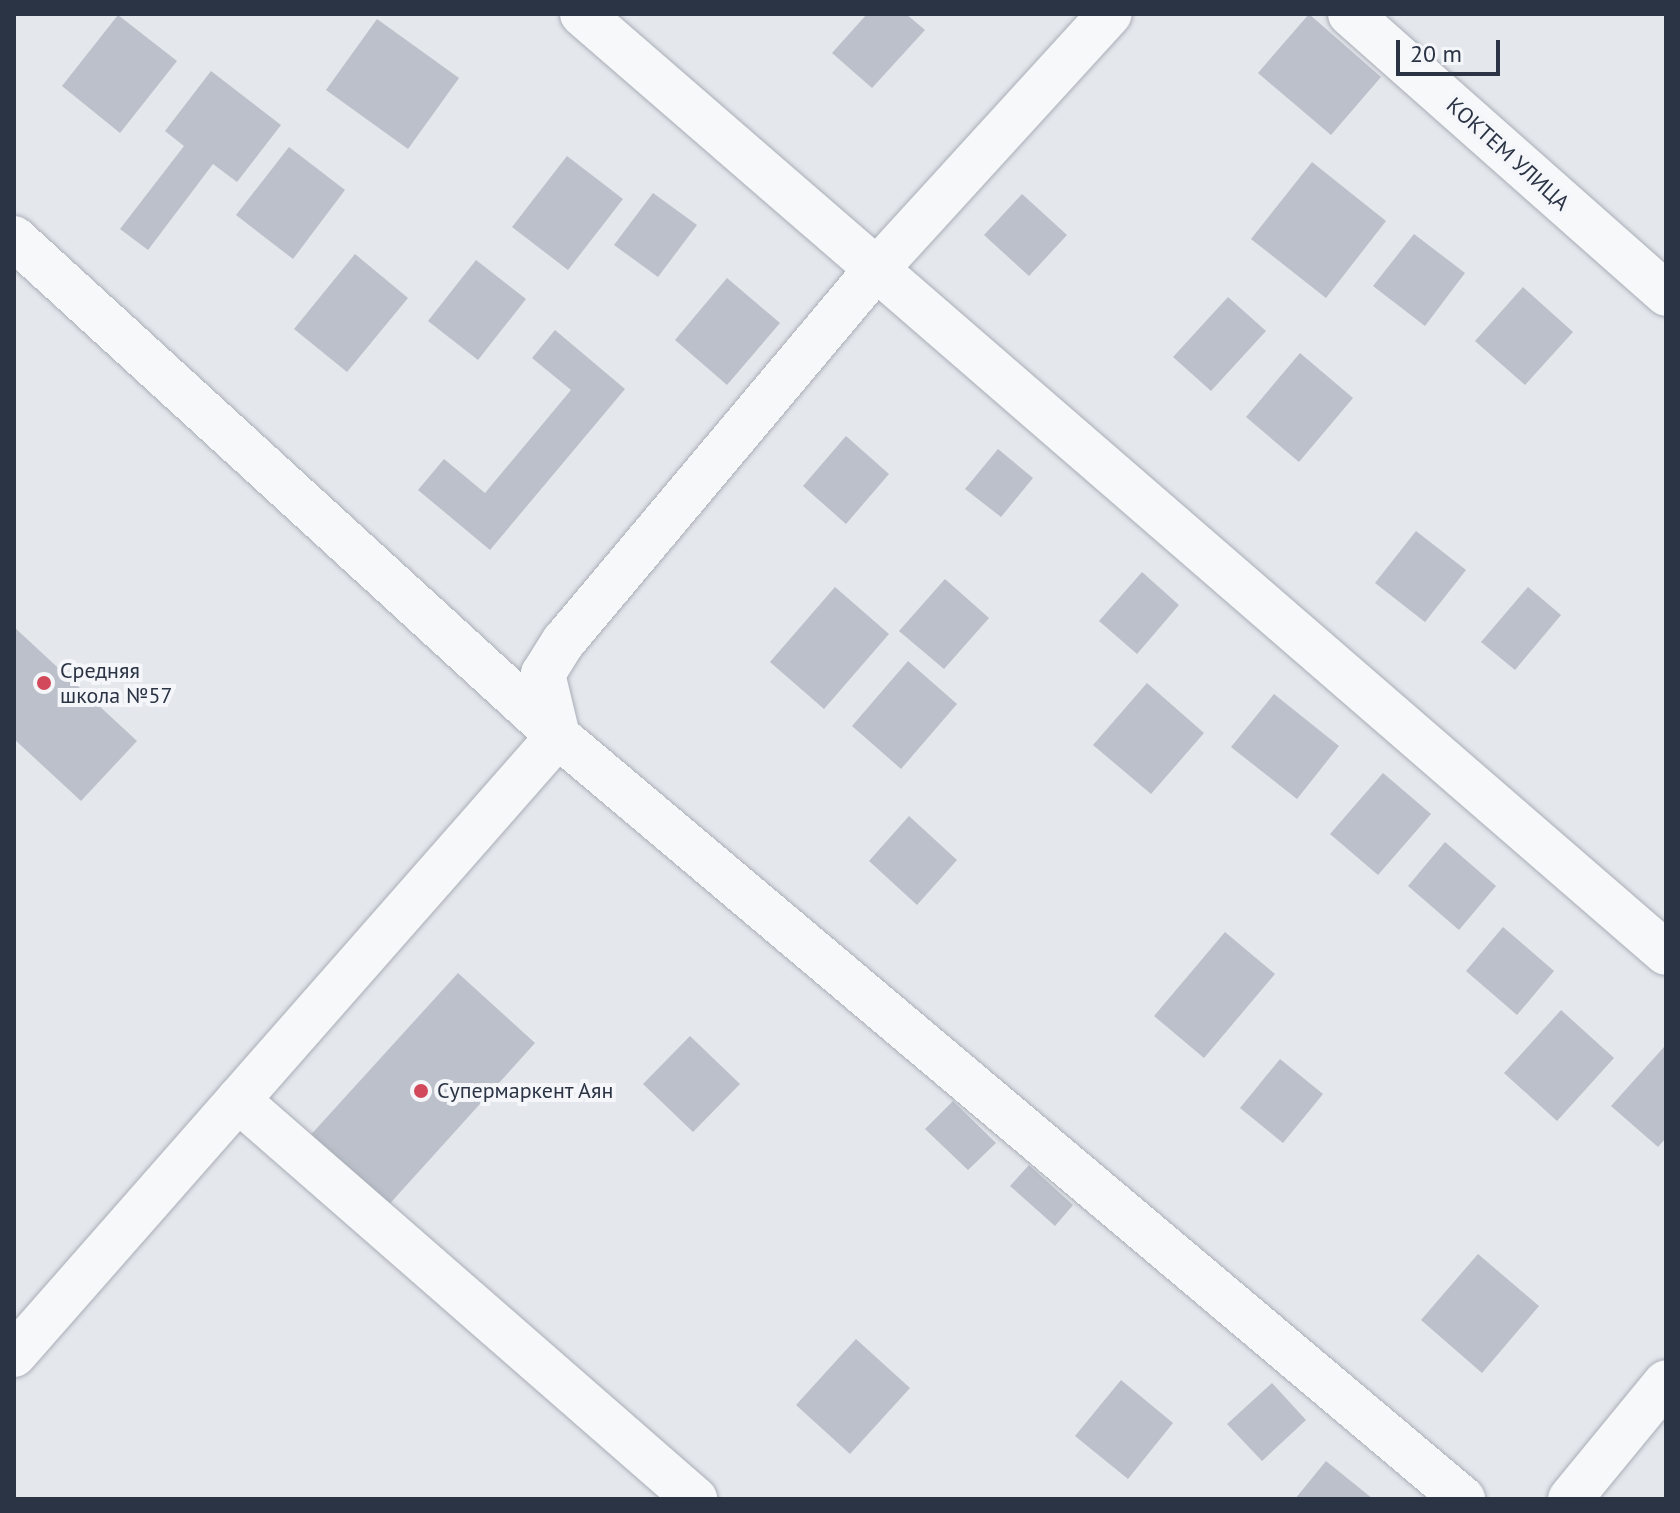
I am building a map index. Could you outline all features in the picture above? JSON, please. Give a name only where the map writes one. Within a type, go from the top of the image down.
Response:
[{"type":"street","points":[[582,14],[875,271],[1666,953]]},
{"type":"street","points":[[558,736],[543,674],[564,641],[875,271],[1110,14]]},
{"type":"street","name":"КОКТЕМ УЛИЦА","points":[[1350,14],[1666,294]]},
{"type":"street","points":[[14,238],[558,736],[1463,1499]]},
{"type":"street","points":[[14,1355],[558,736]]},
{"type":"street","points":[[238,1100],[695,1499]]},
{"type":"street","points":[[1570,1499],[1666,1382]]},
{"type":"building","points":[[867,14],[906,14],[925,30],[872,88],[832,53]]},
{"type":"building","points":[[1309,14],[1381,77],[1331,135],[1258,73]]},
{"type":"building","points":[[118,15],[177,61],[120,133],[62,86]]},
{"type":"building","points":[[377,19],[459,78],[408,149],[326,90]]},
{"type":"building","points":[[211,71],[281,125],[237,182],[213,164],[148,250],[120,229],[184,146],[165,131]]},
{"type":"building","points":[[289,147],[345,190],[293,259],[236,215]]},
{"type":"building","points":[[567,156],[623,199],[568,270],[512,227]]},
{"type":"building","points":[[1312,162],[1386,221],[1326,298],[1251,239]]},
{"type":"building","points":[[653,193],[697,225],[658,277],[614,245]]},
{"type":"building","points":[[1022,194],[1067,235],[1029,276],[984,235]]},
{"type":"building","points":[[1414,234],[1465,273],[1425,326],[1373,286]]},
{"type":"building","points":[[355,254],[408,298],[347,372],[294,329]]},
{"type":"building","points":[[476,260],[526,299],[478,360],[428,321]]},
{"type":"building","points":[[727,278],[780,323],[727,385],[675,340]]},
{"type":"building","points":[[1523,287],[1573,332],[1525,385],[1475,341]]},
{"type":"building","points":[[1228,297],[1266,331],[1211,391],[1173,357]]},
{"type":"building","points":[[555,330],[625,389],[490,550],[418,490],[444,459],[485,493],[571,390],[532,358]]},
{"type":"building","points":[[1300,353],[1353,398],[1299,462],[1246,417]]},
{"type":"building","points":[[846,436],[889,474],[846,524],[803,486]]},
{"type":"building","points":[[998,449],[1033,478],[1001,517],[965,489]]},
{"type":"building","points":[[1416,531],[1466,570],[1425,622],[1375,583]]},
{"type":"building","points":[[1142,572],[1179,605],[1137,654],[1099,621]]},
{"type":"building","points":[[945,579],[989,618],[944,669],[899,631]]},
{"type":"building","points":[[835,587],[889,634],[824,709],[770,662]]},
{"type":"building","points":[[1528,587],[1561,615],[1515,670],[1481,642]]},
{"type":"building","name":"Средняя школа №57","points":[[14,627],[137,741],[81,801],[14,739]]},
{"type":"building","points":[[908,661],[957,704],[901,769],[852,726]]},
{"type":"building","points":[[1147,683],[1204,733],[1151,794],[1093,745]]},
{"type":"building","points":[[1274,694],[1339,746],[1297,799],[1231,747]]},
{"type":"building","points":[[1383,773],[1431,814],[1378,875],[1330,834]]},
{"type":"building","points":[[909,816],[957,860],[917,905],[869,861]]},
{"type":"building","points":[[1445,842],[1496,886],[1459,930],[1408,886]]},
{"type":"building","points":[[1503,927],[1554,971],[1517,1015],[1466,971]]},
{"type":"building","points":[[1225,932],[1275,974],[1204,1058],[1154,1016]]},
{"type":"building","name":"Супермаркент Аян","points":[[458,973],[535,1043],[385,1209],[307,1139]]},
{"type":"building","points":[[1561,1010],[1614,1058],[1557,1121],[1504,1073]]},
{"type":"building","points":[[690,1036],[740,1084],[693,1132],[643,1084]]},
{"type":"building","points":[[1664,1047],[1666,1138],[1658,1147],[1611,1106]]},
{"type":"building","points":[[1280,1059],[1323,1094],[1283,1143],[1240,1108]]},
{"type":"building","points":[[953,1101],[996,1143],[968,1170],[925,1129]]},
{"type":"building","points":[[1029,1165],[1073,1205],[1055,1226],[1010,1186]]},
{"type":"building","points":[[1478,1254],[1539,1306],[1482,1373],[1421,1320]]},
{"type":"building","points":[[856,1339],[910,1388],[850,1454],[796,1405]]},
{"type":"building","points":[[1121,1380],[1173,1423],[1128,1479],[1075,1436]]},
{"type":"building","points":[[1272,1383],[1306,1420],[1262,1461],[1227,1424]]},
{"type":"building","points":[[1326,1461],[1373,1499],[1295,1499]]},
{"type":"place","name":"Средняя школа №57","points":[[44,683]]},
{"type":"place","name":"Супермаркент Аян","points":[[421,1091]]}]
